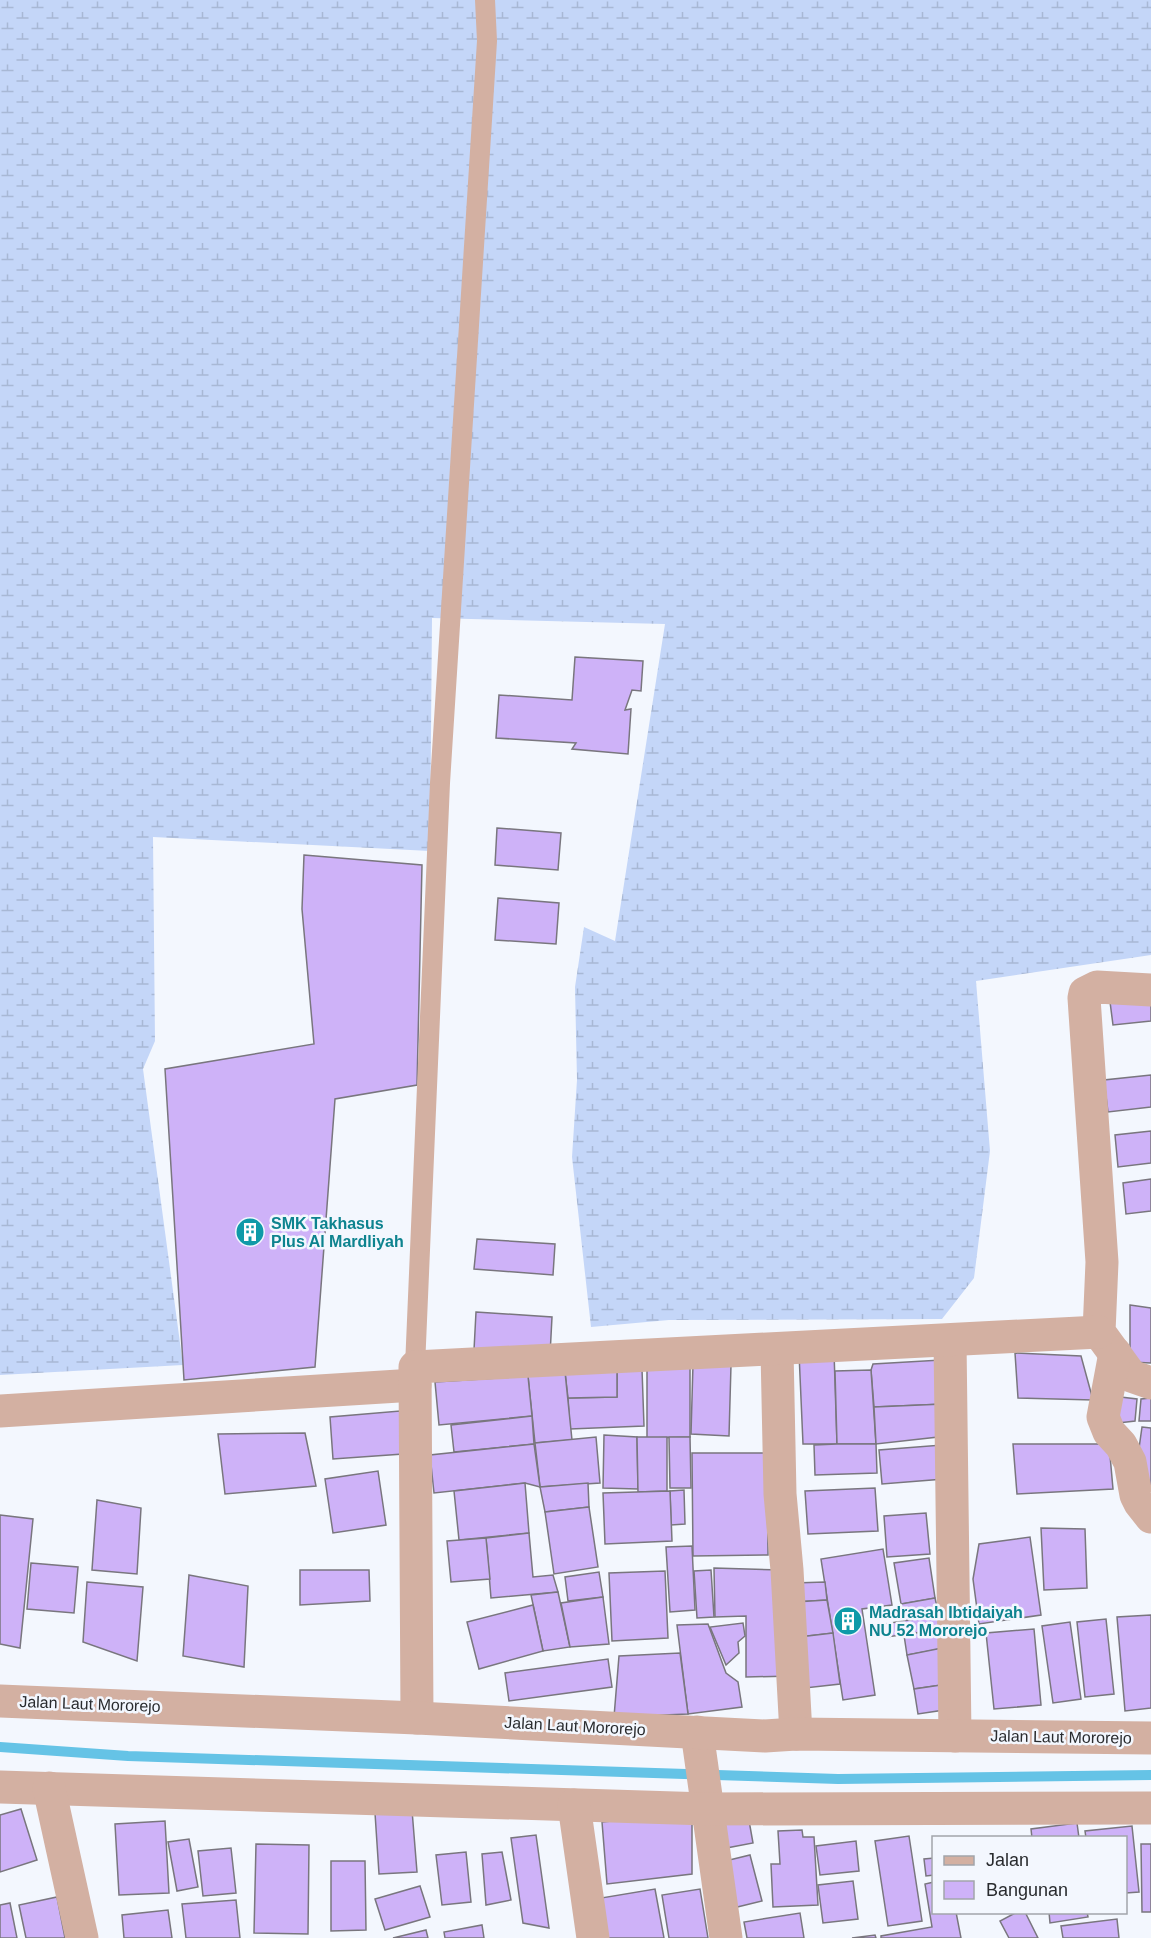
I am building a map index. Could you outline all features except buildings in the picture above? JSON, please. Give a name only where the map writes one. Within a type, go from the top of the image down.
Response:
[{"type":"street","points":[[1151,990],[1097,987],[1085,993],[1083,998],[1107,1343],[1103,1417],[1109,1432],[1121,1445],[1130,1462],[1136,1495],[1151,1517]]},
{"type":"street","points":[[0,1411],[415,1376],[777,1350],[950,1341],[1107,1343]]},
{"type":"street","points":[[950,1341],[954,1736]]},
{"type":"street","points":[[1107,1343],[1131,1376],[1151,1383]]},
{"type":"street","points":[[777,1350],[780,1494],[787,1570],[796,1734]]},
{"type":"street","points":[[415,1376],[417,1718]]},
{"type":"street","name":"Jalan Laut Mororejo","points":[[0,1701],[417,1718],[765,1736],[796,1734],[1151,1738]]},
{"type":"street","points":[[697,1732],[726,1938]]},
{"type":"street","points":[[0,1787],[707,1809],[1151,1808]]},
{"type":"street","points":[[49,1788],[82,1938]]},
{"type":"street","points":[[574,1805],[593,1938]]},
{"type":"lane","points":[[415,1376],[440,783],[487,42],[484,0]]},
{"type":"green space","points":[[0,0],[1151,0],[1151,955],[976,981],[990,1151],[974,1278],[942,1319],[669,1320],[591,1327],[572,1157],[577,1080],[575,987],[584,927],[615,941],[665,624],[432,618],[430,851],[153,837],[155,1041],[143,1069],[183,1365],[0,1375]]},
{"type":"waterway","points":[[0,1747],[128,1756],[838,1779],[1151,1775]]},
{"type":"place","name":"SMK Takhasus Plus Al Mardliyah","points":[[250,1232]]},
{"type":"place","name":"Madrasah Ibtidaiyah NU 52 Mororejo","points":[[848,1621]]}]
